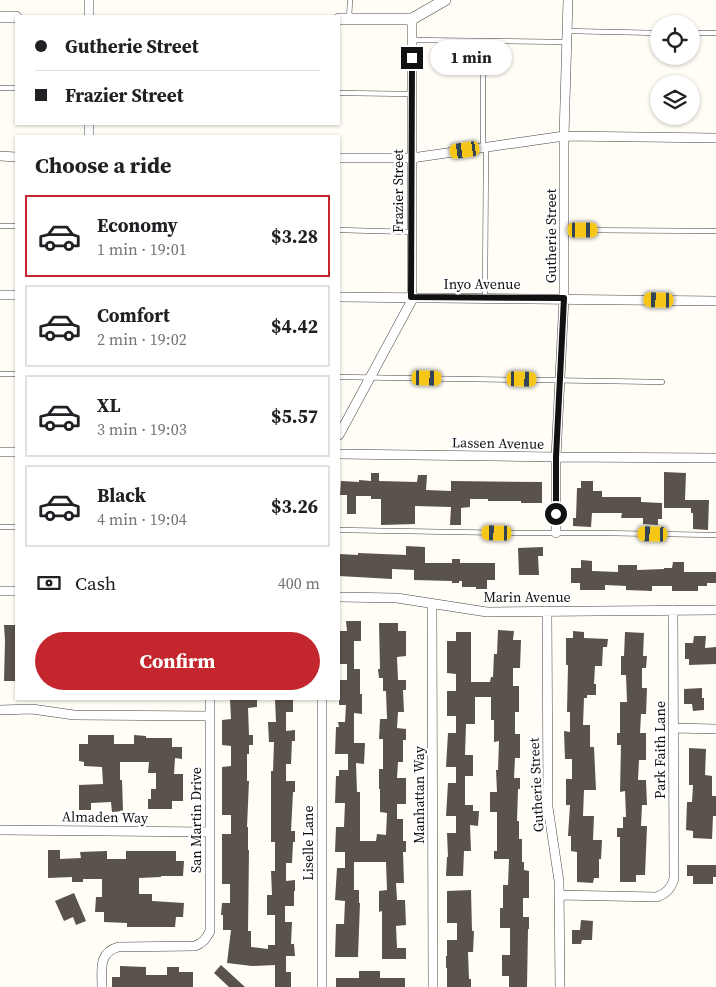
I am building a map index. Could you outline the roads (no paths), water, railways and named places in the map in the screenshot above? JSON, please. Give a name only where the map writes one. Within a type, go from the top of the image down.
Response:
[{"type":"street","points":[[89,0],[89,15]]},
{"type":"street","points":[[344,19],[412,19],[445,0]]},
{"type":"street","name":"Gutherie Street","points":[[556,533],[556,457],[564,298],[564,136],[568,0]]},
{"type":"street","points":[[0,17],[15,17]]},
{"type":"street","name":"Frazier Street","points":[[340,433],[412,300],[412,19]]},
{"type":"street","points":[[340,158],[412,158],[564,136],[716,138]]},
{"type":"street","points":[[0,156],[15,156]]},
{"type":"street","points":[[0,295],[15,295]]},
{"type":"street","name":"Inyo Avenue","points":[[340,297],[716,301]]},
{"type":"street","points":[[0,452],[15,452]]},
{"type":"street","name":"Lassen Avenue","points":[[340,454],[716,458]]},
{"type":"street","points":[[0,591],[15,591]]},
{"type":"street","name":"Marin Avenue","points":[[340,597],[397,598],[486,612],[716,610]]},
{"type":"street","name":"Manhattan Way","points":[[432,604],[433,987]]},
{"type":"street","name":"Park Faith Lane","points":[[559,895],[657,897],[670,889],[674,879],[673,610]]},
{"type":"street","name":"Gutherie Street","points":[[547,612],[548,807],[557,863],[560,987]]},
{"type":"street","name":"San Martin Drive","points":[[102,987],[102,962],[107,952],[111,949],[118,947],[195,946],[205,941],[210,931],[210,700]]},
{"type":"street","name":"Liselle Lane","points":[[322,700],[322,987]]},
{"type":"street","points":[[0,710],[32,709],[74,716],[210,716]]},
{"type":"street","points":[[674,728],[716,729]]},
{"type":"street","name":"Almaden Way","points":[[0,830],[210,832]]},
{"type":"lane","points":[[344,19],[350,0]]},
{"type":"lane","points":[[567,32],[650,33]]},
{"type":"lane","points":[[700,33],[716,33]]},
{"type":"lane","points":[[412,40],[567,42]]},
{"type":"lane","points":[[483,41],[485,298]]},
{"type":"lane","points":[[0,88],[15,88]]},
{"type":"lane","points":[[340,92],[412,94]]},
{"type":"lane","points":[[0,226],[15,226]]},
{"type":"lane","points":[[340,230],[412,232]]},
{"type":"lane","points":[[564,230],[716,231]]},
{"type":"lane","points":[[0,374],[15,374]]},
{"type":"lane","points":[[340,377],[662,382]]},
{"type":"lane","points":[[0,527],[15,527]]},
{"type":"lane","points":[[340,530],[716,535]]}]
